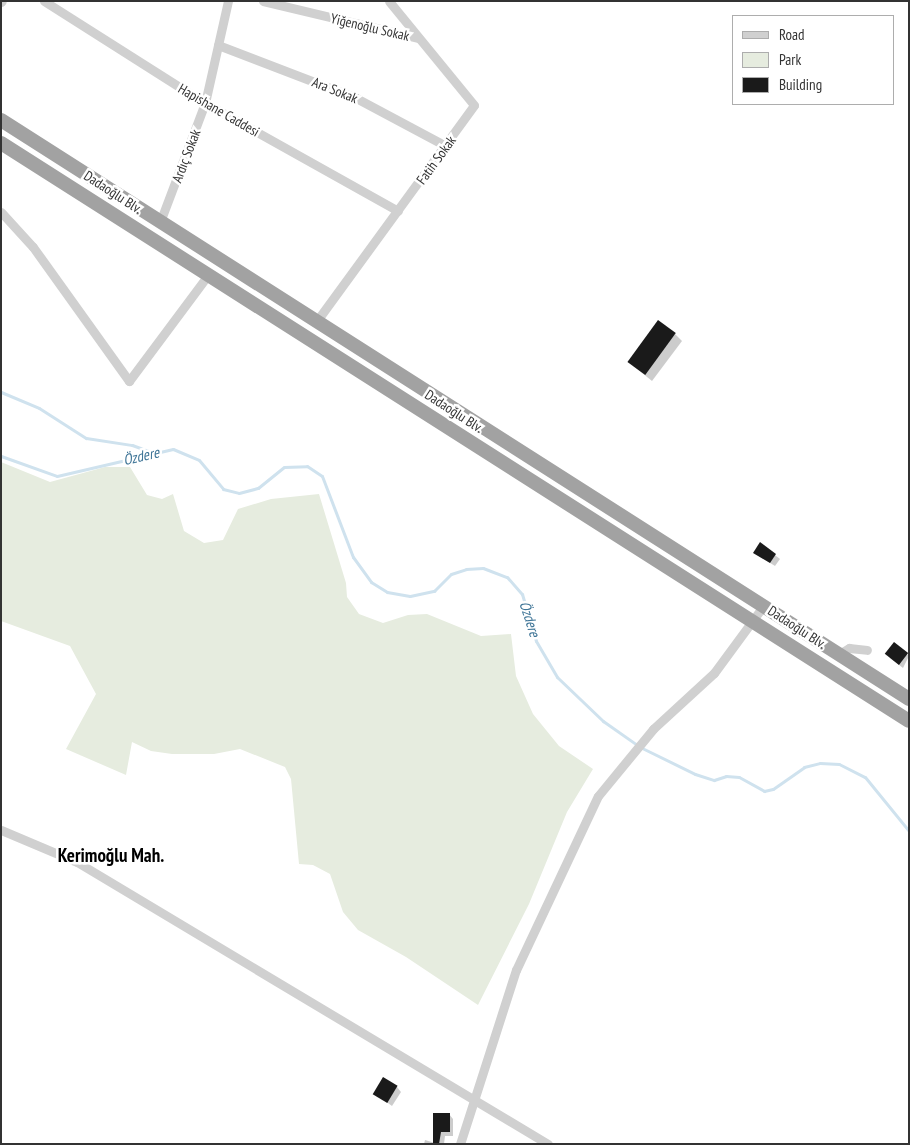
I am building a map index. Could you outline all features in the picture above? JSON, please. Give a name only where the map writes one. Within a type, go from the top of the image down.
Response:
[{"type":"highway","name":"Dadaoğlu Blv.","points":[[1,120],[909,699]]},
{"type":"highway","name":"Dadaoğlu Blv.","points":[[1,143],[909,721]]},
{"type":"street","name":"Hapishane Caddesi","points":[[44,1],[205,103],[398,211]]},
{"type":"street","name":"Ardıç Sokak","points":[[160,222],[205,103],[228,1]]},
{"type":"street","name":"Yiğenoğlu Sokak","points":[[263,1],[418,38]]},
{"type":"street","name":"Fatih Sokak","points":[[316,322],[474,105],[389,1]]},
{"type":"street","name":"Ara Sokak","points":[[218,45],[356,98],[446,146]]},
{"type":"street","points":[[1,212],[33,248],[128,382],[208,275]]},
{"type":"street","points":[[460,1144],[516,970],[598,796],[653,729],[714,673],[764,605]]},
{"type":"street","points":[[839,654],[849,648],[867,650]]},
{"type":"street","points":[[1,830],[77,862],[548,1144]]},
{"type":"green space","points":[[1,462],[50,482],[105,467],[130,467],[147,495],[162,499],[173,494],[184,531],[204,543],[223,540],[238,509],[271,499],[319,494],[346,583],[347,597],[359,614],[383,623],[408,615],[427,614],[481,636],[511,634],[516,676],[533,714],[559,746],[593,769],[567,812],[529,904],[478,1005],[406,957],[358,930],[343,912],[330,874],[313,865],[299,864],[291,779],[285,767],[240,749],[214,754],[172,754],[151,751],[132,742],[126,775],[66,749],[96,694],[70,646],[1,621]]},
{"type":"building","points":[[658,320],[676,333],[645,375],[627,362]]},
{"type":"building","points":[[760,542],[776,554],[770,563],[753,553]]},
{"type":"building","points":[[894,642],[908,653],[899,665],[885,654]]},
{"type":"building","points":[[383,1077],[398,1086],[387,1103],[373,1094]]},
{"type":"building","points":[[433,1113],[450,1113],[450,1132],[441,1132],[439,1144],[433,1144]]},
{"type":"waterway","points":[[1,392],[39,408],[86,438],[132,445],[154,453]]},
{"type":"waterway","name":"Özdere","points":[[1,456],[57,476],[173,449],[199,460],[223,489],[239,493],[258,488],[284,467],[307,466],[322,476],[353,557],[371,582],[387,592],[410,596],[434,591],[451,574],[466,569],[483,568],[507,577],[522,594],[536,641],[557,677],[603,721],[640,747],[695,774],[714,780],[726,776],[739,777],[764,791],[773,789],[804,767],[820,763],[839,764],[865,777],[909,831]]},
{"type":"district","name":"Kerimoğlu Mah.","points":[[111,856]]}]
